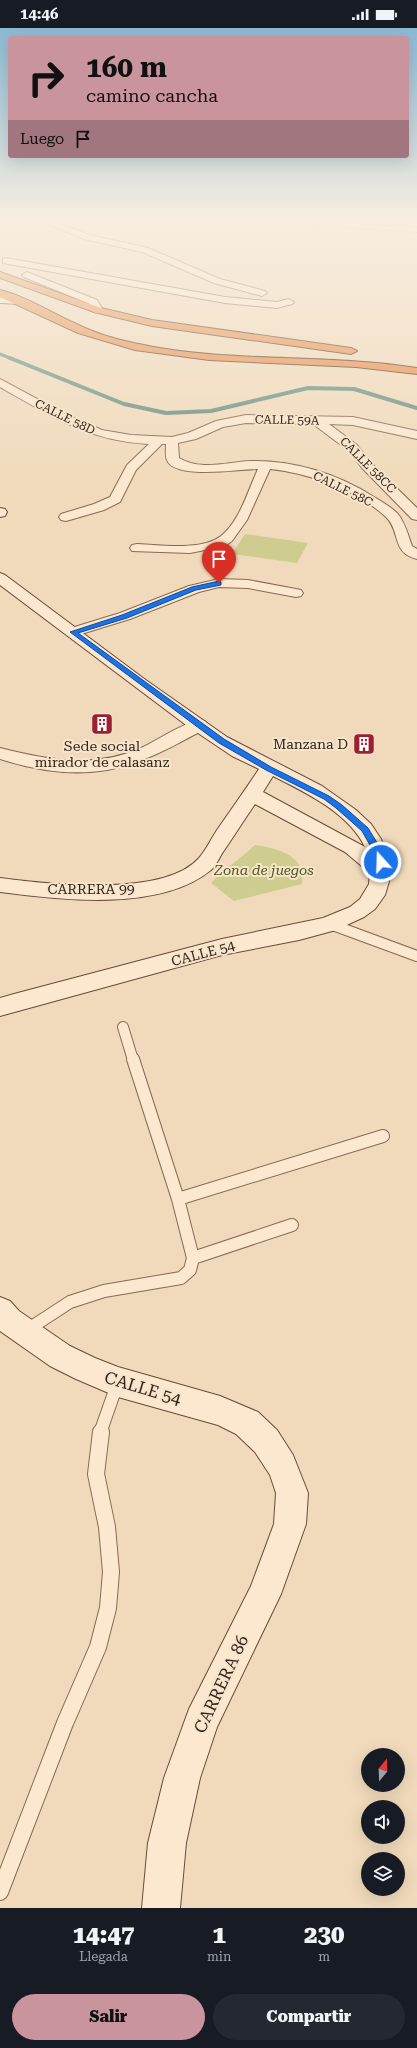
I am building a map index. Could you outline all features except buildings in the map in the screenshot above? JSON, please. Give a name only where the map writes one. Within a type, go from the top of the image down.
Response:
[{"type":"highway","points":[[32,306],[71,327],[115,342],[149,350],[194,355],[352,364],[417,371]]},
{"type":"highway","points":[[86,306],[181,332],[187,341],[166,348],[140,342],[115,342]]},
{"type":"highway","points":[[152,323],[365,353],[417,362]]},
{"type":"street","points":[[96,306],[98,310]]},
{"type":"street","name":"CALLE 58D","points":[[0,382],[59,416],[99,433],[131,439],[165,440]]},
{"type":"street","name":"CALLE 59A","points":[[165,440],[192,436],[220,424],[246,419],[353,421],[417,435]]},
{"type":"street","name":"CALLE 58CC","points":[[315,420],[335,433],[353,448],[366,465],[396,493],[417,516]]},
{"type":"street","points":[[66,517],[99,507],[115,499],[131,468],[165,440]]},
{"type":"street","name":"CALLE 58C","points":[[165,440],[173,460],[184,466],[199,468],[266,465],[300,469],[318,475],[370,500],[392,516],[399,527],[406,548],[417,554]]},
{"type":"street","points":[[137,548],[204,548],[221,543],[240,523],[266,465]]},
{"type":"street","name":"CALLE 54","points":[[0,578],[221,741],[326,798],[352,817],[365,830],[380,854],[382,871],[379,885],[371,901],[358,911],[330,924],[239,943],[0,1007]]},
{"type":"street","points":[[73,632],[125,616],[194,589],[219,583],[248,584],[296,593]]},
{"type":"street","points":[[0,753],[57,765],[112,765],[130,759],[199,725]]},
{"type":"street","name":"CARRERA 99","points":[[0,885],[62,891],[114,892],[166,886],[182,880],[196,872],[205,864],[269,768]]},
{"type":"street","points":[[252,794],[352,847],[382,871]]},
{"type":"street","name":"CALLE 54","points":[[0,1310],[9,1321],[60,1356],[86,1369],[118,1382],[220,1411],[247,1423],[266,1442],[282,1466]]},
{"type":"street","name":"CARRERA 86","points":[[161,1908],[167,1843],[182,1778],[201,1721],[264,1594],[290,1524],[292,1493],[282,1466]]},
{"type":"lane","points":[[330,924],[417,956]]},
{"type":"lane","points":[[25,1331],[70,1302],[104,1291],[181,1278],[187,1274],[193,1266],[193,1258],[178,1199],[123,1027]]},
{"type":"lane","points":[[178,1199],[383,1136]]},
{"type":"lane","points":[[193,1258],[292,1225]]},
{"type":"lane","points":[[0,1892],[65,1723],[98,1647],[108,1608],[111,1572],[107,1527],[96,1474],[100,1434],[118,1382]]},
{"type":"green space","points":[[245,534],[308,543],[297,563],[232,554]]},
{"type":"green space","name":"Zona de juegos","points":[[255,845],[281,851],[298,862],[301,868],[302,884],[234,901],[211,883]]},
{"type":"waterway","points":[[0,354],[12,359]]},
{"type":"waterway","points":[[10,358],[124,404],[166,413],[211,411],[308,388],[354,389],[417,408]]},
{"type":"place","name":"Sede social mirador de calasanz","points":[[102,724]]},
{"type":"place","name":"Manzana D","points":[[364,744]]},
{"type":"route","points":[[219,583],[194,589],[152,604],[125,616],[73,632],[221,741],[339,806],[365,830],[380,854],[381,862]]}]
